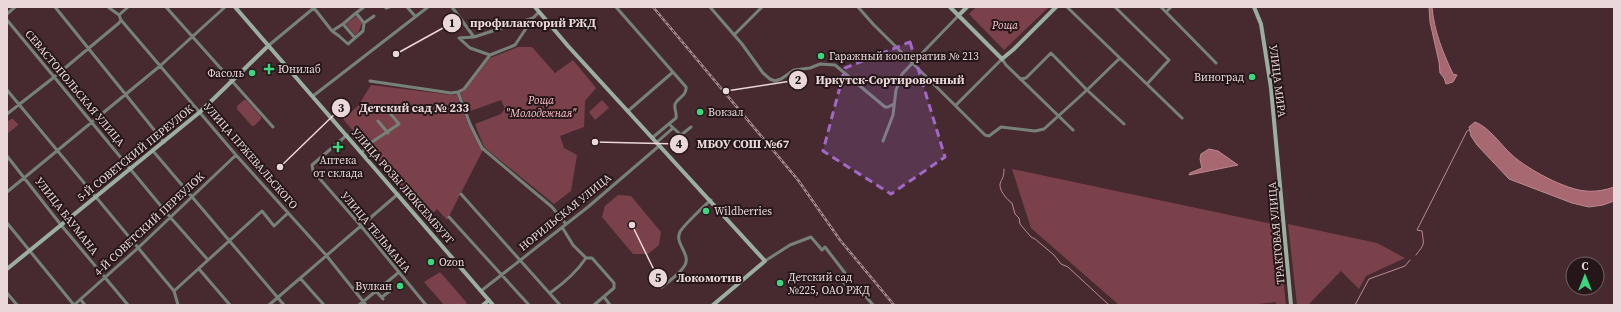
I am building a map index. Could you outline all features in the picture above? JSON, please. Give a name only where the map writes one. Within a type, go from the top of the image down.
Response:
[{"type":"street","points":[[7,14],[15,7]]},
{"type":"street","points":[[55,7],[164,142]]},
{"type":"street","points":[[108,7],[119,15],[128,7]]},
{"type":"street","points":[[166,7],[273,127]]},
{"type":"street","points":[[7,192],[26,178],[57,150],[160,66],[225,7]]},
{"type":"street","name":"УЛИЦА РОЗЫ ЛЮКСЕМБУРГ","points":[[235,7],[493,305]]},
{"type":"street","points":[[268,46],[315,7],[332,31],[348,44],[363,32],[364,23],[356,14]]},
{"type":"street","points":[[332,31],[364,7]]},
{"type":"street","points":[[407,7],[415,16]]},
{"type":"street","points":[[313,96],[427,7]]},
{"type":"street","points":[[452,7],[474,37]]},
{"type":"street","points":[[535,7],[652,138],[765,261]]},
{"type":"street","points":[[616,7],[686,87],[685,94],[676,102],[676,116],[652,138]]},
{"type":"street","points":[[710,7],[770,79],[775,81],[781,79],[794,70],[810,68],[820,64],[835,65],[885,107],[894,104]]},
{"type":"street","points":[[734,35],[762,7]]},
{"type":"street","points":[[858,7],[873,24],[985,135],[989,136],[1002,127],[1035,132],[1044,129],[1088,90],[1120,58]]},
{"type":"street","points":[[950,7],[1002,59],[1006,65],[1073,130]]},
{"type":"street","points":[[883,141],[893,115],[900,79],[913,62],[967,7]]},
{"type":"street","points":[[956,105],[1056,7]]},
{"type":"street","points":[[1067,7],[1182,118]]},
{"type":"street","points":[[1115,7],[1169,60],[1147,84]]},
{"type":"street","points":[[1161,7],[1216,63]]},
{"type":"street","points":[[1166,12],[1171,7]]},
{"type":"street","name":"УЛИЦА МИРА","points":[[1254,7],[1260,18],[1263,32],[1278,160]]},
{"type":"street","points":[[370,81],[451,93],[458,92],[464,89],[490,55],[515,45],[533,18],[539,12]]},
{"type":"street","name":"УЛИЦА ПРЖЕВАЛЬСКОГО","points":[[119,15],[121,20],[236,155],[326,255],[366,305]]},
{"type":"street","points":[[364,23],[374,16]]},
{"type":"street","points":[[490,55],[470,48],[459,38],[474,37],[533,18]]},
{"type":"street","name":"СЕВАСТОПОЛЬСКАЯ УЛИЦА","points":[[7,20],[170,217],[208,260]]},
{"type":"street","points":[[7,114],[54,78],[121,20]]},
{"type":"street","points":[[343,24],[355,38]]},
{"type":"street","name":"5-Й СОВЕТСКИЙ ПЕРЕУЛОК","points":[[7,269],[200,112],[268,46]]},
{"type":"street","points":[[1020,79],[1026,78],[1050,53],[1124,124]]},
{"type":"street","points":[[628,111],[673,72]]},
{"type":"street","points":[[7,90],[174,291],[178,305]]},
{"type":"street","points":[[458,92],[470,124],[482,148],[488,155],[552,207],[566,224]]},
{"type":"street","points":[[362,152],[372,142],[388,133],[399,124],[384,106]]},
{"type":"street","points":[[378,121],[388,133]]},
{"type":"street","points":[[669,124],[681,135],[691,127]]},
{"type":"street","name":"НОРИЛЬСКАЯ УЛИЦА","points":[[481,291],[588,207],[658,144],[673,128]]},
{"type":"street","name":"УЛИЦА ТЕЛЬМАНА","points":[[347,135],[311,167],[426,305]]},
{"type":"street","points":[[153,151],[283,305]]},
{"type":"street","name":"4-Й СОВЕТСКИЙ ПЕРЕУЛОК","points":[[74,305],[138,248],[236,155]]},
{"type":"street","name":"УЛИЦА БАУМАНА","points":[[7,156],[26,178],[61,225],[128,305]]},
{"type":"street","name":"ТРАКТОВАЯ УЛИЦА","points":[[1278,160],[1291,305]]},
{"type":"street","points":[[269,305],[398,194]]},
{"type":"street","points":[[461,194],[560,305]]},
{"type":"street","points":[[662,287],[682,270],[686,264],[685,255],[679,239],[681,230],[710,200]]},
{"type":"street","points":[[174,291],[262,211],[274,226],[288,213]]},
{"type":"street","points":[[449,217],[529,305]]},
{"type":"street","points":[[7,223],[74,305]]},
{"type":"street","points":[[562,227],[573,245],[586,258],[592,258],[614,283],[614,288],[594,305]]},
{"type":"street","points":[[713,305],[765,261],[790,245],[811,237],[822,250],[825,247],[845,273],[840,278],[852,292],[858,287],[873,305]]},
{"type":"street","points":[[550,293],[570,278],[579,269],[586,258]]},
{"type":"street","points":[[199,269],[230,305]]},
{"type":"street","points":[[359,305],[398,273]]},
{"type":"street","points":[[300,278],[324,305]]},
{"type":"street","points":[[376,291],[382,298],[390,291]]},
{"type":"street","points":[[7,293],[17,305]]},
{"type":"street","points":[[604,297],[610,305]]},
{"type":"street","points":[[81,300],[85,305]]},
{"type":"street","points":[[483,305],[489,300]]},
{"type":"highlighted area","points":[[910,42],[945,157],[891,194],[823,151],[845,68]]},
{"type":"green space","name":"Роща","points":[[976,7],[1049,7],[1004,50],[969,14]]},
{"type":"green space","points":[[356,16],[362,23],[358,33],[355,35],[346,24]]},
{"type":"green space","name":"Роща \"Молодежная\"","points":[[518,47],[532,47],[555,73],[573,60],[596,88],[585,101],[584,127],[560,136],[564,148],[577,155],[571,191],[554,204],[484,147],[475,124],[501,114],[505,109],[501,100],[468,112],[460,92],[465,90],[490,58]]},
{"type":"green space","points":[[371,85],[452,95],[458,94],[468,124],[483,150],[447,220],[437,209],[428,219],[343,119],[358,106]]},
{"type":"green space","points":[[246,100],[261,117],[261,119],[254,126],[252,126],[237,109],[237,106]]},
{"type":"green space","points":[[602,100],[609,108],[595,120],[589,112]]},
{"type":"green space","points":[[11,119],[18,124],[7,134],[7,122]]},
{"type":"green space","points":[[1012,169],[1277,225],[1286,305],[1276,305],[1276,302],[1251,305],[1119,305],[1031,228]]},
{"type":"green space","points":[[618,195],[631,196],[661,232],[659,245],[648,254],[633,254],[602,217],[605,206]]},
{"type":"green space","points":[[1288,224],[1377,243],[1405,258],[1366,276],[1359,289],[1341,271],[1308,305],[1297,305]]},
{"type":"green space","points":[[440,272],[467,303],[465,305],[444,305],[424,282]]},
{"type":"shaded area","points":[[1429,7],[1432,7],[1437,33],[1446,58],[1453,74],[1457,75],[1453,82],[1446,84],[1440,73],[1430,22]]},
{"type":"shaded area","points":[[1475,122],[1490,132],[1519,161],[1547,178],[1578,190],[1597,191],[1614,187],[1614,201],[1603,205],[1589,207],[1572,203],[1509,179],[1477,145],[1471,136],[1469,127]]},
{"type":"shaded area","points":[[1209,149],[1218,151],[1238,165],[1189,175],[1190,173],[1202,168],[1200,159],[1201,154]]},
{"type":"waterway","points":[[1416,255],[1423,242],[1422,231],[1417,230],[1467,131],[1469,130]]},
{"type":"waterway","points":[[1004,169],[1000,186],[1002,192],[1012,203],[1015,214],[1019,218],[1020,224],[1031,237],[1054,255],[1061,264],[1068,267],[1109,305]]},
{"type":"waterway","points":[[1355,305],[1369,279],[1405,266],[1410,260]]},
{"type":"railway","points":[[653,7],[798,180],[840,240],[894,305]]},
{"type":"place","name":"профилакторий РЖД","points":[[396,54]]},
{"type":"place","name":"Гаражный кооператив № 213","points":[[821,56]]},
{"type":"place","name":"Юнилаб","points":[[269,69]]},
{"type":"place","name":"Фасоль","points":[[252,73]]},
{"type":"place","name":"Виноград","points":[[1252,77]]},
{"type":"place","name":"Иркутск-Сортировочный","points":[[726,91]]},
{"type":"place","name":"Вокзал","points":[[700,112]]},
{"type":"place","name":"МБОУ СОШ №67","points":[[595,142]]},
{"type":"place","name":"Аптека от склада","points":[[338,147]]},
{"type":"place","name":"Детский сад № 233","points":[[280,167]]},
{"type":"place","name":"Wildberries","points":[[706,211]]},
{"type":"place","name":"Локомотив","points":[[632,225]]},
{"type":"place","name":"Ozon","points":[[431,262]]},
{"type":"place","name":"Детский сад №225, ОАО РЖД","points":[[780,283]]},
{"type":"place","name":"Вулкан","points":[[400,286]]}]
